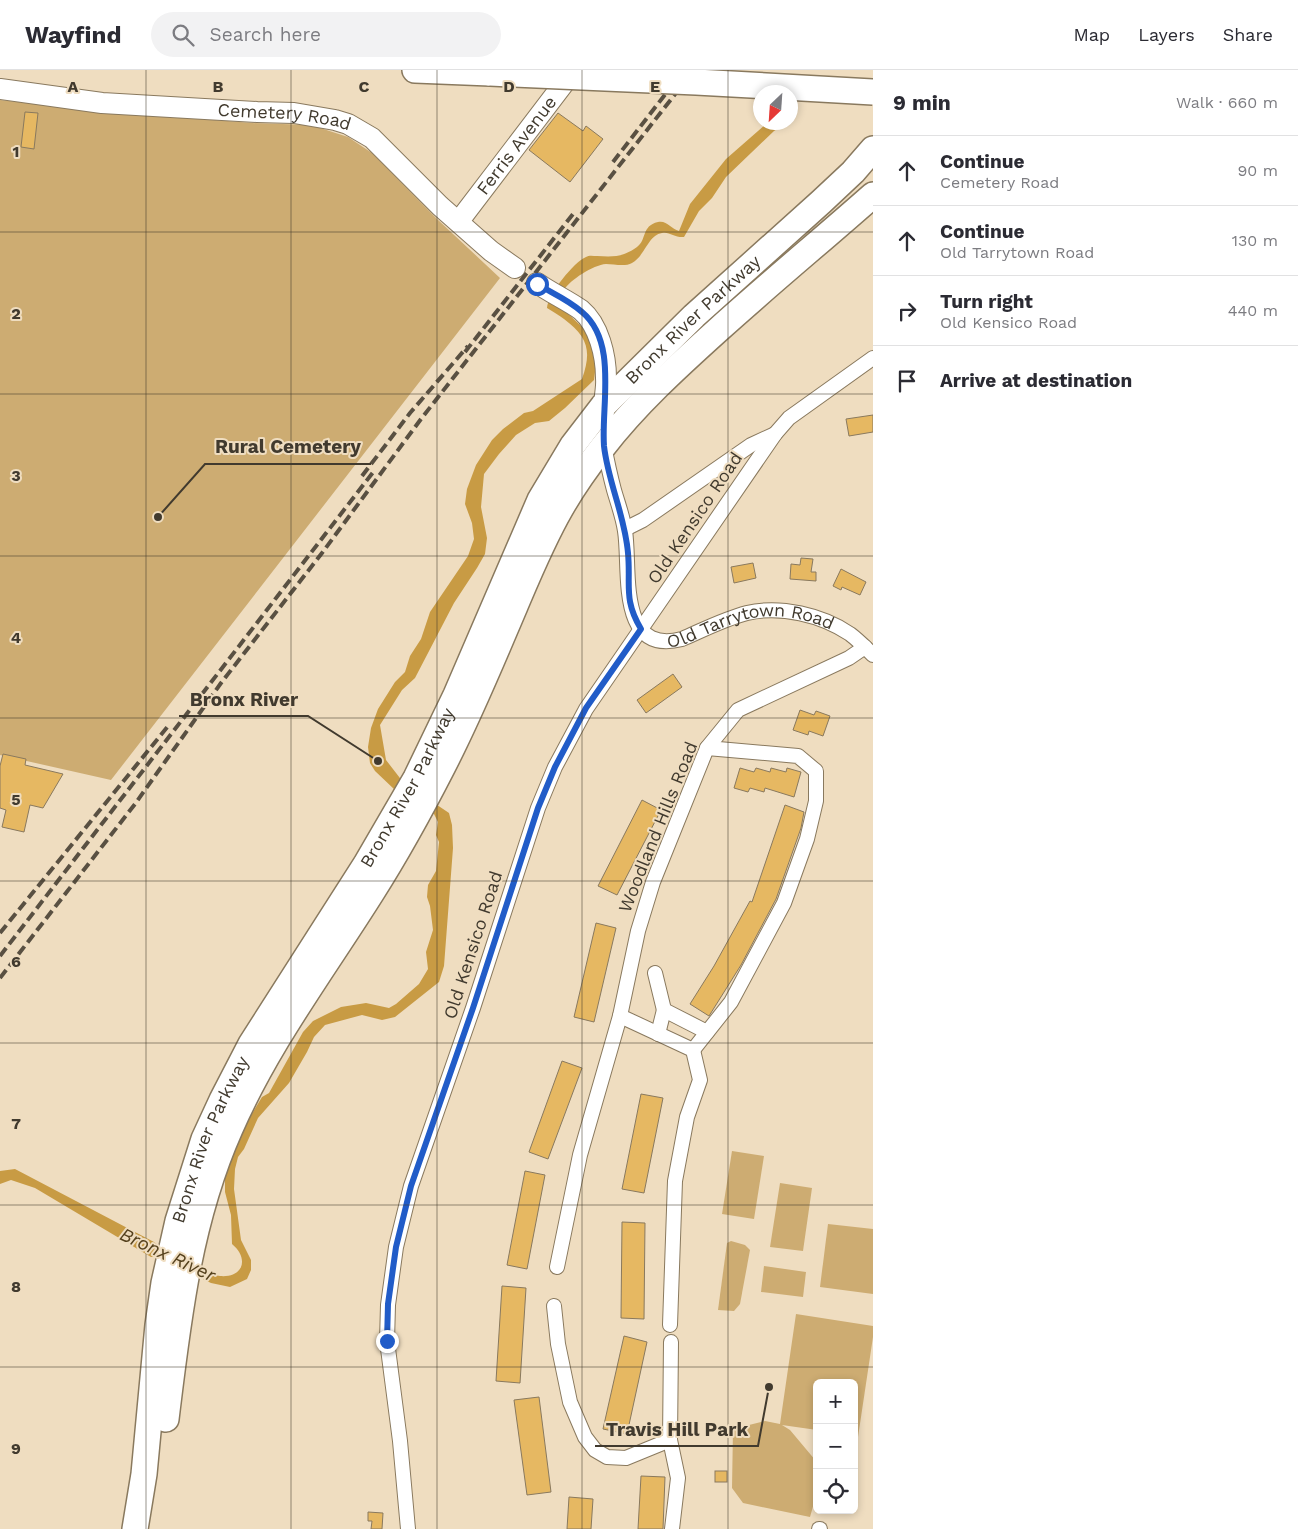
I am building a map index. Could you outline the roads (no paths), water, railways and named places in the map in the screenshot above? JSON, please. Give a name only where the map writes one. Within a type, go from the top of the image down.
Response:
[{"type":"highway","points":[[415,70],[676,80],[873,92]]},
{"type":"highway","name":"Bronx River Parkway","points":[[424,783],[459,689],[540,500],[573,445],[604,406],[694,316],[828,196],[873,149]]},
{"type":"highway","name":"Bronx River Parkway","points":[[150,1529],[155,1496],[174,1282],[182,1245],[203,1202],[214,1168],[248,1091],[279,1034],[372,892],[410,809],[473,704],[550,528],[571,491],[604,445],[630,415],[682,362],[873,195]]},
{"type":"highway","name":"Bronx River Parkway","points":[[135,1529],[143,1481],[158,1325],[174,1282]]},
{"type":"street","name":"Ferris Avenue","points":[[459,221],[574,70]]},
{"type":"street","name":"Cemetery Road","points":[[0,89],[102,103],[294,113],[348,124],[372,138],[440,206],[491,251],[515,268]]},
{"type":"street","points":[[542,287],[581,310],[589,318],[597,333],[604,356],[606,379],[604,406]]},
{"type":"street","name":"Old Kensico Road","points":[[408,1529],[400,1441],[387,1341],[388,1304],[396,1247],[411,1186],[473,1008],[538,808],[555,767],[586,708],[775,434],[789,418],[873,358]]},
{"type":"street","name":"Old Tarrytown Road","points":[[604,406],[604,445],[608,469],[625,529],[628,554],[627,581],[631,612],[645,634],[656,639],[673,641],[736,616],[760,611],[780,611],[799,614],[826,622],[850,634],[869,651]]},
{"type":"street","name":"Old Kensico Road","points":[[625,529],[642,520],[751,445],[775,434]]},
{"type":"street","name":"Woodland Hills Road","points":[[557,1267],[580,1155],[620,1016],[638,931],[653,882],[707,748],[738,710],[849,658],[869,651]]},
{"type":"street","points":[[693,1050],[731,1002],[784,903],[806,839],[816,801],[816,771],[798,756],[707,748]]},
{"type":"street","points":[[655,973],[664,1010],[658,1034]]},
{"type":"street","points":[[664,1010],[707,1032]]},
{"type":"street","points":[[620,1016],[693,1050]]},
{"type":"street","points":[[670,1325],[675,1181],[687,1117],[700,1080],[693,1050]]},
{"type":"street","points":[[554,1306],[558,1344],[570,1402],[585,1437],[595,1450],[607,1457],[626,1458],[670,1440]]},
{"type":"street","points":[[671,1342],[670,1440],[678,1478],[672,1529]]},
{"type":"water","points":[[759,130],[776,130],[726,177],[712,198],[699,211],[684,237],[665,233],[657,235],[632,263],[623,265],[606,264],[595,267],[576,278],[567,286],[559,305],[583,328],[594,348],[596,364],[594,380],[549,421],[535,423],[516,435],[484,474],[481,507],[487,538],[485,554],[454,603],[415,678],[402,690],[380,725],[386,760],[403,782],[449,813],[452,825],[453,848],[444,966],[439,982],[395,1017],[382,1020],[362,1015],[325,1025],[314,1037],[289,1083],[258,1118],[244,1149],[238,1157],[235,1169],[234,1189],[241,1240],[251,1260],[251,1270],[247,1279],[230,1287],[211,1283],[157,1257],[151,1257],[35,1188],[11,1180],[0,1184],[0,1171],[15,1169],[154,1242],[176,1258],[195,1268],[220,1276],[228,1276],[239,1270],[242,1261],[241,1255],[232,1244],[231,1215],[225,1192],[225,1171],[228,1161],[236,1149],[241,1132],[262,1097],[269,1093],[303,1032],[313,1021],[341,1007],[366,1003],[389,1008],[419,984],[428,969],[426,952],[433,930],[427,897],[428,885],[436,871],[439,842],[436,835],[438,822],[434,814],[395,790],[375,771],[370,763],[368,747],[371,728],[378,709],[395,682],[405,672],[410,656],[421,639],[430,612],[468,556],[474,539],[472,523],[465,504],[467,489],[476,465],[492,440],[503,429],[524,413],[533,411],[582,379],[587,360],[586,345],[572,326],[547,308],[548,302],[562,279],[575,265],[588,256],[623,255],[637,247],[649,227],[653,224],[664,222],[679,231],[690,204],[726,159]]},
{"type":"railway","points":[[613,162],[684,70]]},
{"type":"railway","points":[[0,978],[135,804],[221,683],[322,553],[421,419],[694,70]]},
{"type":"railway","points":[[465,352],[573,214]]},
{"type":"railway","points":[[362,476],[410,413],[468,346]]},
{"type":"railway","points":[[0,956],[374,471]]},
{"type":"railway","points":[[0,933],[169,725]]},
{"type":"place","name":"Rural Cemetery","points":[[158,517]]},
{"type":"place","name":"Bronx River","points":[[378,761]]},
{"type":"place","name":"Travis Hill Park","points":[[769,1387]]}]
